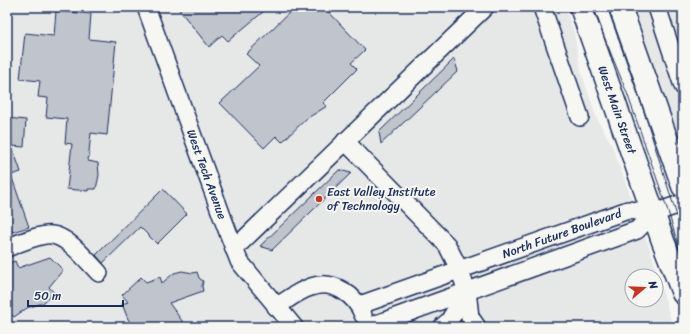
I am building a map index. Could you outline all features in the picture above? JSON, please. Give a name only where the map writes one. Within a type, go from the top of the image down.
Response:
[{"type":"main road","name":"West Main Street","points":[[581,7],[669,207],[683,293]]},
{"type":"main road","points":[[620,7],[683,186]]},
{"type":"lane","name":"West Tech Avenue","points":[[146,7],[239,261],[294,327]]},
{"type":"lane","points":[[234,249],[344,141],[485,7]]},
{"type":"lane","points":[[542,7],[580,117]]},
{"type":"lane","points":[[657,7],[683,86]]},
{"type":"lane","points":[[344,141],[447,245],[459,269],[467,291],[470,317],[477,327]]},
{"type":"lane","name":"North Future Boulevard","points":[[669,207],[637,230],[367,327],[360,305],[628,210],[669,207]]},
{"type":"lane","points":[[7,248],[51,234],[65,240],[99,273]]},
{"type":"lane","points":[[276,307],[301,291],[313,286],[326,285],[339,288],[351,295],[360,305]]},
{"type":"lane","points":[[442,327],[449,321],[467,291]]},
{"type":"shaded area","name":"East Valley Institute of Technology","points":[[7,7],[565,7],[574,33],[581,71],[597,119],[611,143],[656,268],[624,268],[624,308],[664,308],[664,296],[673,327],[7,327]]},
{"type":"shaded area","points":[[632,7],[683,7],[683,158]]},
{"type":"building","points":[[177,7],[269,7],[228,41],[222,35],[209,47]]},
{"type":"building","points":[[295,7],[324,7],[365,50],[351,63],[357,69],[323,103],[327,106],[306,119],[282,142],[276,136],[264,148],[220,103],[259,66],[246,54]]},
{"type":"building","points":[[56,11],[91,14],[89,39],[116,42],[107,135],[91,133],[88,161],[98,163],[99,175],[96,189],[88,189],[88,191],[67,189],[72,144],[65,143],[67,119],[46,117],[48,98],[38,97],[40,81],[20,79],[25,33],[54,36]]},
{"type":"building","points":[[454,59],[458,71],[381,144],[379,132]]},
{"type":"building","points":[[7,118],[26,120],[24,147],[12,146],[21,172],[11,175],[29,227],[12,232],[7,217]]},
{"type":"building","points":[[339,170],[351,173],[272,250],[260,246]]},
{"type":"building","points":[[163,189],[187,214],[157,244],[140,227],[103,263],[96,255]]},
{"type":"building","points":[[50,257],[63,270],[49,287],[54,293],[43,303],[27,308],[14,317],[7,310],[7,264],[15,261],[18,268]]},
{"type":"building","points":[[182,271],[193,273],[197,272],[199,278],[203,281],[203,291],[169,303],[185,325],[177,327],[135,327],[132,325],[122,304],[128,302],[122,295],[141,277],[146,282],[160,277],[162,283],[174,273]]},
{"type":"tram line","points":[[592,7],[627,93],[667,208],[683,261]]},
{"type":"tram line","points":[[608,7],[633,77],[683,235]]},
{"type":"place","name":"East Valley Institute of Technology","points":[[319,199]]}]
